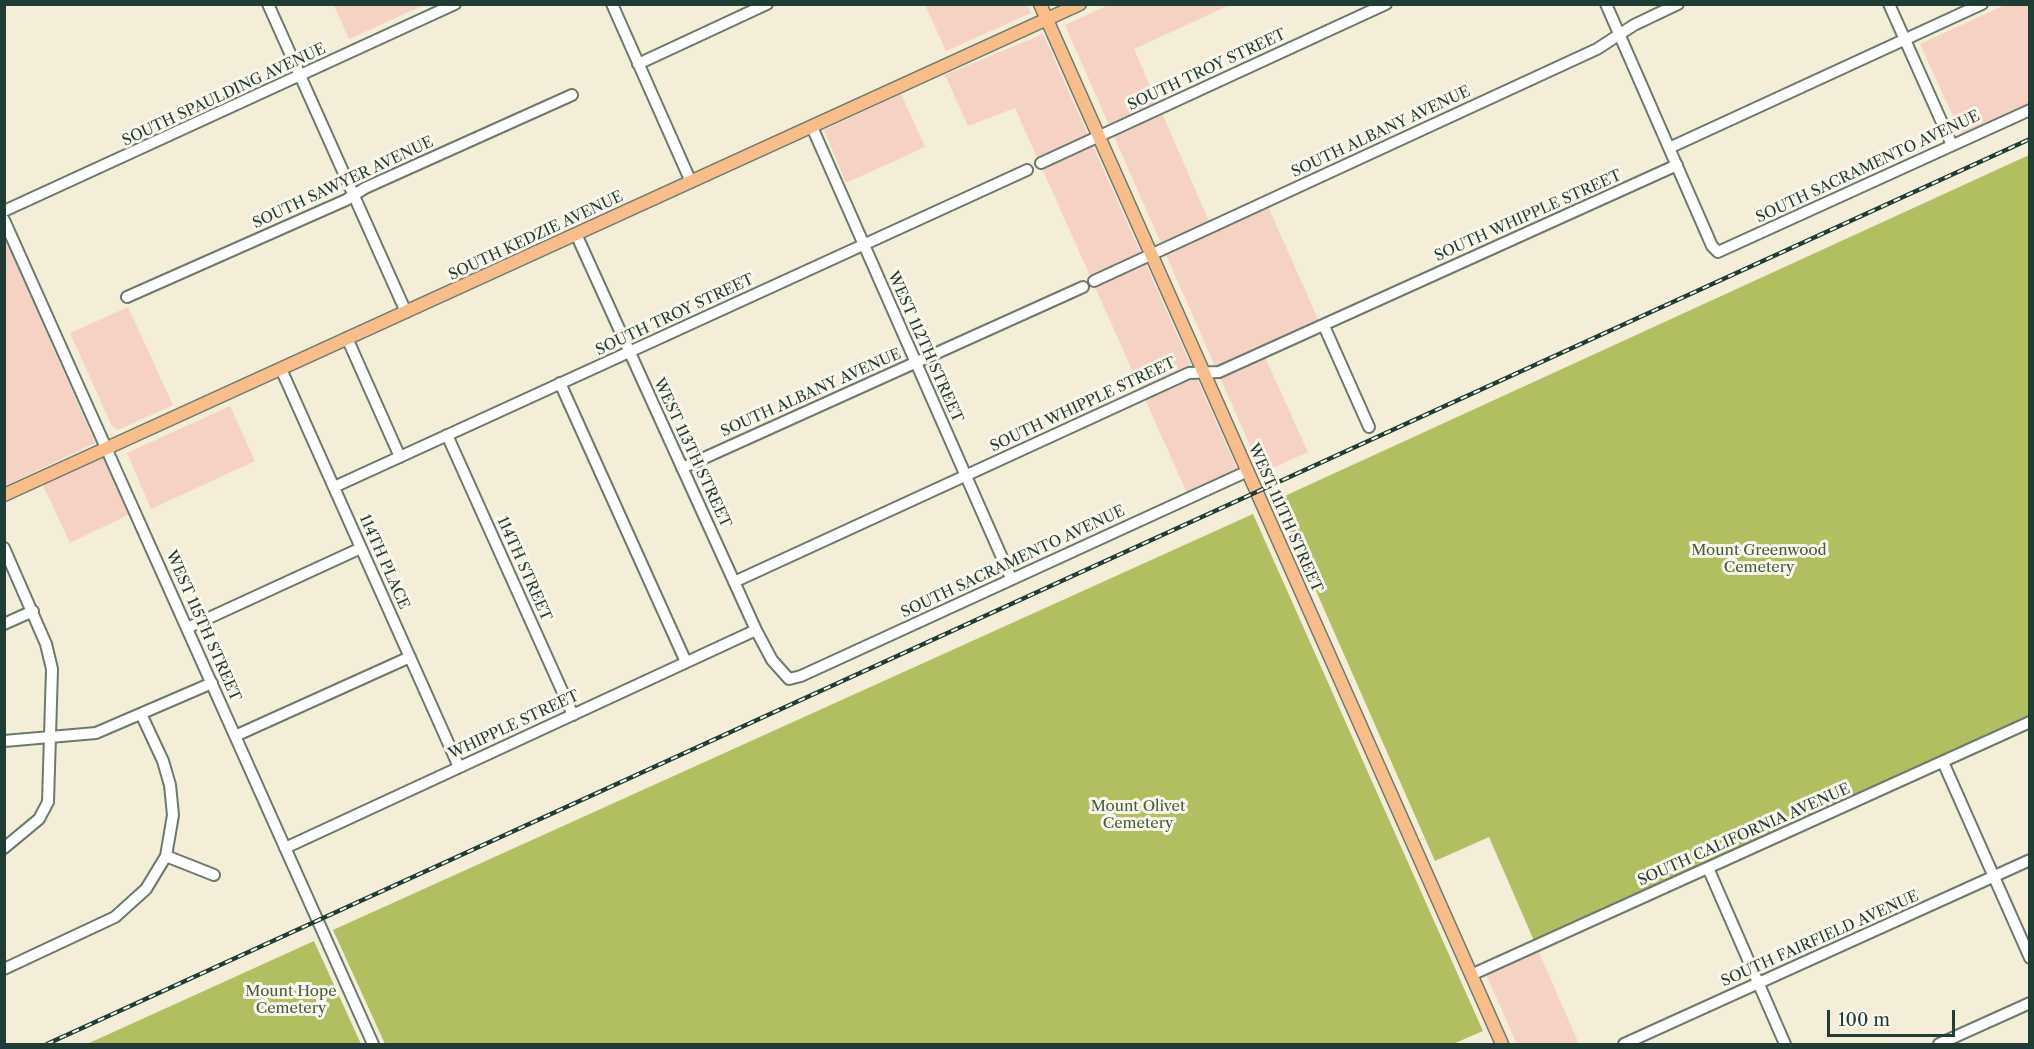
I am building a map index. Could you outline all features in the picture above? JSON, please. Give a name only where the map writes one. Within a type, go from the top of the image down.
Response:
[{"type":"main road","name":"WEST 111TH STREET","points":[[1040,4],[1502,1044]]},
{"type":"main road","name":"SOUTH KEDZIE AVENUE","points":[[4,495],[1080,4]]},
{"type":"street","points":[[268,4],[406,312]]},
{"type":"street","name":"SOUTH SPAULDING AVENUE","points":[[4,211],[455,4]]},
{"type":"street","points":[[612,4],[691,182]]},
{"type":"street","points":[[638,64],[767,4]]},
{"type":"street","name":"SOUTH TROY STREET","points":[[1041,164],[1386,4]]},
{"type":"street","points":[[1606,4],[1677,165]]},
{"type":"street","name":"SOUTH ALBANY AVENUE","points":[[1094,281],[1597,49],[1634,25],[1678,4]]},
{"type":"street","points":[[1889,4],[1952,146]]},
{"type":"street","points":[[1669,148],[1982,4]]},
{"type":"street","name":"SOUTH SAWYER AVENUE","points":[[127,297],[572,94]]},
{"type":"street","name":"SOUTH SACRAMENTO AVENUE","points":[[1677,165],[1712,246],[1718,252],[2030,110]]},
{"type":"street","name":"WEST 112TH STREET","points":[[812,127],[1011,578]]},
{"type":"street","name":"SOUTH WHIPPLE STREET","points":[[734,582],[1189,373],[1219,372],[1677,165]]},
{"type":"street","name":"SOUTH TROY STREET","points":[[334,487],[1028,170]]},
{"type":"street","name":"WEST 115TH STREET","points":[[4,220],[373,1044]]},
{"type":"street","name":"WEST 113TH STREET","points":[[576,234],[756,630],[772,660],[789,679]]},
{"type":"street","name":"SOUTH ALBANY AVENUE","points":[[682,468],[1083,287]]},
{"type":"street","points":[[1324,326],[1369,427]]},
{"type":"street","points":[[348,339],[400,457]]},
{"type":"street","name":"114TH PLACE","points":[[281,369],[459,767]]},
{"type":"street","points":[[560,383],[686,662]]},
{"type":"street","name":"114TH STREET","points":[[447,435],[573,715]]},
{"type":"street","name":"SOUTH SACRAMENTO AVENUE","points":[[789,679],[801,676],[1248,471]]},
{"type":"street","points":[[4,548],[33,611],[46,644],[52,669],[48,802],[39,819],[4,848]]},
{"type":"street","points":[[187,628],[361,548]]},
{"type":"street","points":[[4,624],[33,611]]},
{"type":"street","name":"WHIPPLE STREET","points":[[285,848],[756,630]]},
{"type":"street","points":[[235,736],[410,657]]},
{"type":"street","points":[[4,741],[51,739],[96,733],[142,716],[212,683]]},
{"type":"street","points":[[4,969],[115,917],[146,889],[166,856],[173,815],[170,785],[163,762],[142,716]]},
{"type":"street","name":"SOUTH CALIFORNIA AVENUE","points":[[1472,975],[2030,722]]},
{"type":"street","points":[[1943,762],[2030,958]]},
{"type":"street","points":[[166,856],[214,875]]},
{"type":"street","name":"SOUTH FAIRFIELD AVENUE","points":[[1624,1044],[2030,860]]},
{"type":"street","points":[[1708,868],[1785,1044]]},
{"type":"street","points":[[1939,1044],[2030,1003]]},
{"type":"shaded area","points":[[334,5],[424,5],[349,39]]},
{"type":"shaded area","points":[[925,5],[1027,5],[1031,13],[946,51]]},
{"type":"shaded area","points":[[1108,5],[1230,5],[1134,49],[1212,228],[1266,202],[1321,326],[1263,353],[1308,452],[1262,473],[1065,25]]},
{"type":"shaded area","points":[[2005,5],[2029,5],[2029,105],[1962,136],[1920,44]]},
{"type":"shaded area","points":[[1043,34],[1238,471],[1187,493],[1015,108],[968,126],[945,75]]},
{"type":"shaded area","points":[[901,94],[925,147],[846,183],[824,130]]},
{"type":"shaded area","points":[[5,239],[95,443],[4,486]]},
{"type":"shaded area","points":[[128,307],[173,405],[118,430],[112,426],[70,333]]},
{"type":"shaded area","points":[[230,406],[255,461],[151,509],[127,453]]},
{"type":"shaded area","points":[[103,454],[128,515],[70,543],[41,481]]},
{"type":"shaded area","points":[[1535,943],[1579,1044],[1517,1044],[1482,965]]},
{"type":"green space","name":"Mount Greenwood Cemetery","points":[[2029,155],[2029,717],[1535,943],[1489,837],[1435,861],[1276,500]]},
{"type":"green space","name":"Mount Olivet Cemetery","points":[[1253,514],[1483,1031],[1453,1044],[385,1044],[333,930]]},
{"type":"green space","name":"Mount Hope Cemetery","points":[[314,941],[361,1044],[87,1044]]},
{"type":"railway","points":[[47,1044],[2030,139]]}]
